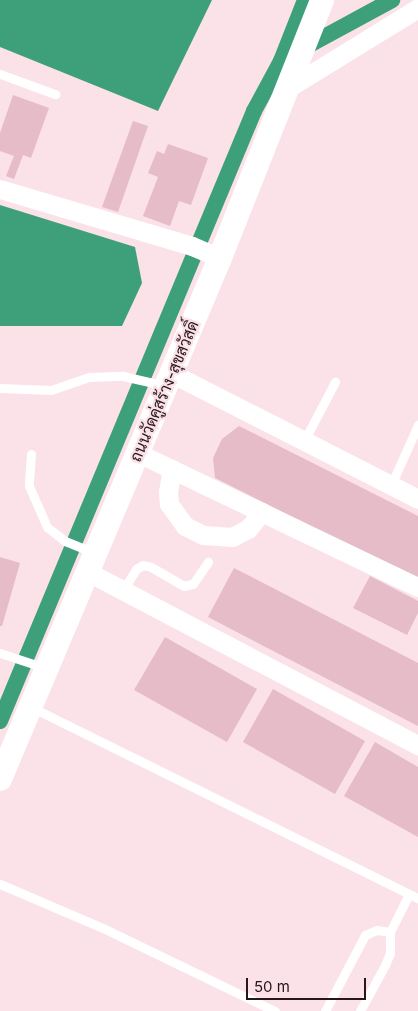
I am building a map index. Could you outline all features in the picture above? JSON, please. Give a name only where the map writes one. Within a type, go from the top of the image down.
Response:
[{"type":"street","name":"ถนนวัดคู่สร้าง-สุขสวัสดิ์","points":[[0,779],[31,707],[41,667],[138,452],[204,252],[288,88],[322,0]]},
{"type":"street","points":[[288,88],[418,8]]},
{"type":"street","points":[[0,189],[204,252]]},
{"type":"street","points":[[163,380],[304,441],[418,499]]},
{"type":"street","points":[[138,452],[418,587]]},
{"type":"street","points":[[172,469],[168,491],[169,504],[185,526],[203,536],[232,537],[248,528],[262,512]]},
{"type":"street","points":[[89,558],[123,590],[418,745]]},
{"type":"lane","points":[[0,74],[55,94]]},
{"type":"lane","points":[[0,388],[51,390],[89,377],[138,377],[163,380]]},
{"type":"lane","points":[[304,441],[335,382]]},
{"type":"lane","points":[[391,485],[418,425]]},
{"type":"lane","points":[[31,454],[29,486],[47,527],[89,558]]},
{"type":"lane","points":[[123,590],[136,569],[143,565],[184,586],[193,584],[208,562]]},
{"type":"lane","points":[[0,653],[41,667]]},
{"type":"lane","points":[[31,707],[418,898]]},
{"type":"lane","points":[[0,884],[105,929],[275,1011]]},
{"type":"lane","points":[[360,1011],[386,965],[390,953],[390,932],[408,894]]},
{"type":"lane","points":[[325,1011],[365,935],[377,930],[390,932]]},
{"type":"shaded area","points":[[0,0],[212,0],[158,111],[0,47]]},
{"type":"shaded area","points":[[0,205],[135,247],[142,283],[122,326],[0,326]]},
{"type":"building","points":[[13,95],[49,108],[31,158],[23,155],[14,179],[6,176],[14,156],[0,151],[0,133]]},
{"type":"building","points":[[133,121],[148,126],[118,212],[102,207]]},
{"type":"building","points":[[168,144],[208,158],[191,205],[179,201],[170,226],[143,216],[158,177],[148,173],[157,151],[164,154]]},
{"type":"building","points":[[239,426],[418,516],[418,580],[215,478],[213,458],[222,439]]},
{"type":"building","points":[[0,557],[20,563],[2,626],[0,626]]},
{"type":"building","points":[[234,568],[418,663],[418,726],[208,617]]},
{"type":"building","points":[[370,576],[418,601],[418,613],[407,635],[353,608]]},
{"type":"building","points":[[165,637],[257,689],[227,742],[134,690]]},
{"type":"building","points":[[273,689],[365,741],[335,794],[243,742]]},
{"type":"building","points":[[375,742],[418,767],[418,837],[344,796]]},
{"type":"waterway","points":[[0,721],[254,111],[281,61],[305,0]]},
{"type":"waterway","points":[[300,50],[392,0]]}]
